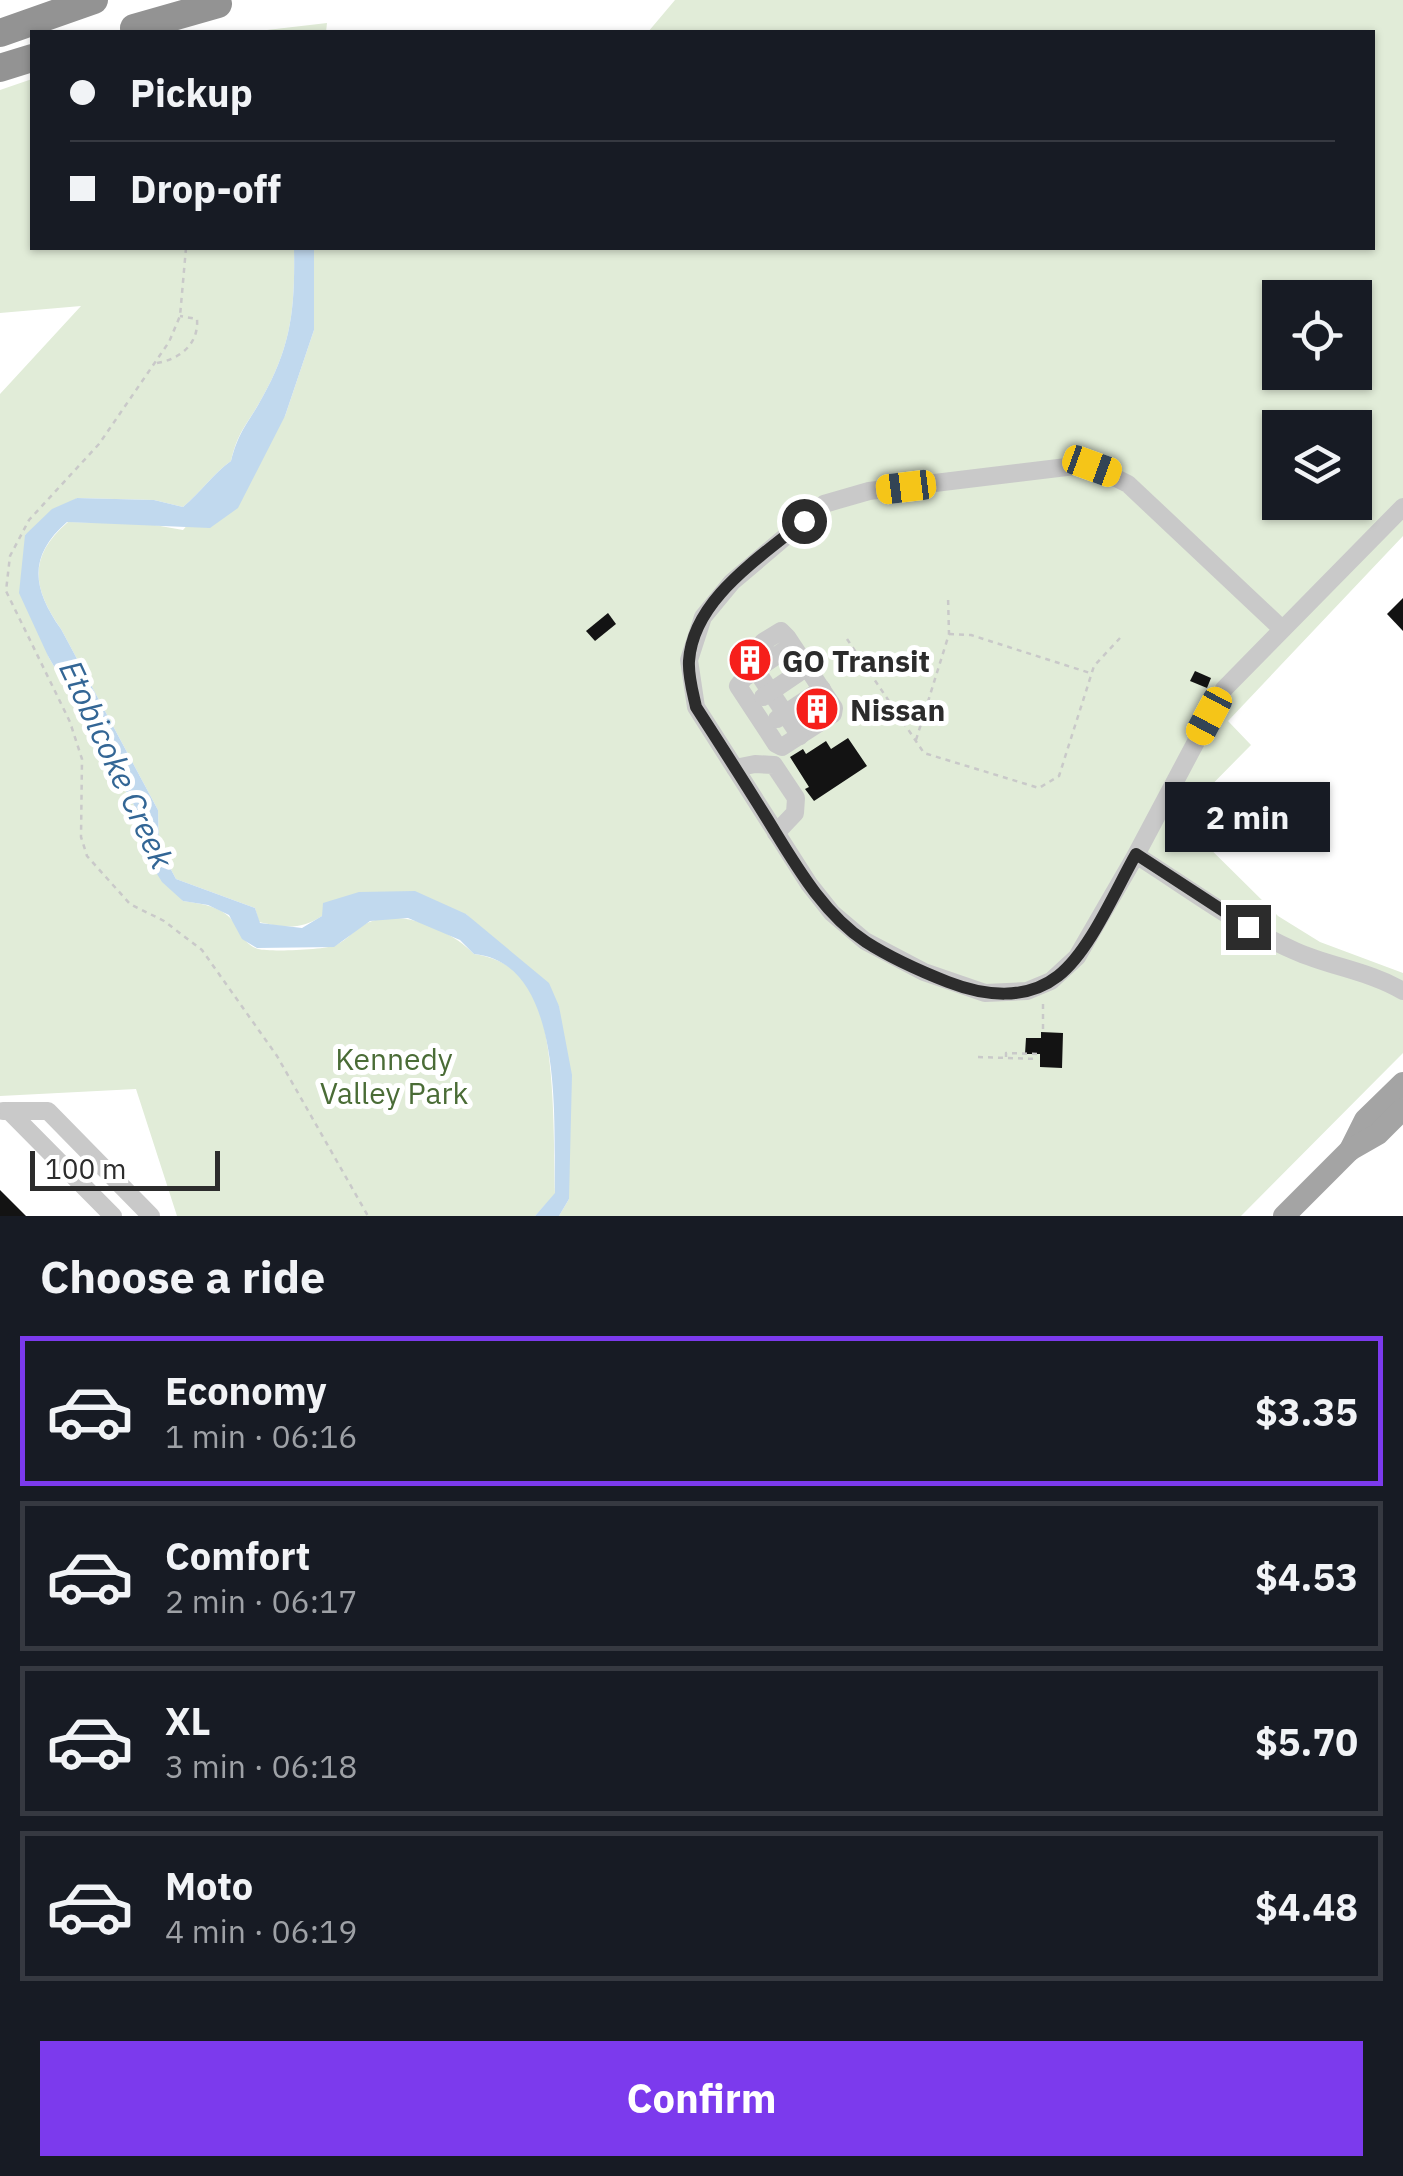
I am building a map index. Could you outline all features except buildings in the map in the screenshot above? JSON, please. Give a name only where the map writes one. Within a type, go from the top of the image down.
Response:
[{"type":"highway","points":[[0,33],[94,0]]},
{"type":"highway","points":[[127,30],[226,2]]},
{"type":"highway","points":[[0,68],[30,59]]},
{"type":"main road","points":[[1350,1150],[1365,1120],[1403,1083]]},
{"type":"main road","points":[[1284,1216],[1350,1150],[1378,1134],[1403,1108]]},
{"type":"lane","points":[[1282,629],[1128,484],[1092,466],[869,492],[824,504],[732,582],[703,617],[689,660],[696,707],[832,913],[865,941],[964,988],[998,994],[1027,991],[1061,974],[1077,957],[1224,689],[1403,507]]},
{"type":"lane","points":[[767,662],[738,684],[780,747],[800,736],[834,712],[783,632],[775,632],[762,644],[767,662],[770,692],[800,736]]},
{"type":"lane","points":[[767,662],[791,678],[805,700]]},
{"type":"lane","points":[[750,706],[807,667]]},
{"type":"lane","points":[[764,727],[822,689]]},
{"type":"lane","points":[[736,768],[774,765],[794,794],[795,813],[776,833]]},
{"type":"lane","points":[[1136,854],[1248,927],[1298,952],[1385,980],[1403,992]]},
{"type":"lane","points":[[5,1111],[48,1110],[151,1216]]},
{"type":"lane","points":[[5,1111],[113,1216]]},
{"type":"path","points":[[186,250],[180,316],[155,363],[99,444],[29,520],[10,556],[6,591],[70,722],[82,759],[81,838],[88,856],[130,904],[164,921],[202,950],[277,1056],[368,1216]]},
{"type":"path","points":[[155,363],[179,356],[195,337],[197,319],[180,316]]},
{"type":"path","points":[[916,742],[949,634],[948,596]]},
{"type":"path","points":[[949,634],[971,634],[1091,674]]},
{"type":"path","points":[[848,639],[926,754],[1032,787],[1045,786],[1060,773],[1091,674],[1096,663],[1120,638]]},
{"type":"path","points":[[1043,1030],[1044,985]]},
{"type":"path","points":[[978,1057],[1038,1057]]},
{"type":"green space","points":[[675,0],[1403,0],[1403,536],[1228,721],[1251,745],[1179,818],[1278,916],[1320,942],[1403,973],[1403,1053],[1241,1216],[559,1216],[569,1199],[559,1006],[466,914],[322,916],[299,926],[268,924],[259,922],[255,908],[176,879],[159,847],[158,810],[44,600],[41,560],[46,547],[68,522],[149,524],[183,530],[285,416],[314,330],[314,250],[1375,250],[1375,30],[650,30]]},
{"type":"green space","points":[[327,23],[326,30],[266,30]]},
{"type":"green space","name":"Kennedy Valley Park","points":[[30,80],[30,250],[294,250],[294,289],[286,343],[272,379],[240,434],[231,461],[183,507],[154,500],[77,498],[25,535],[48,656],[134,805],[145,853],[183,901],[222,912],[247,943],[264,950],[330,947],[367,923],[409,919],[439,929],[474,954],[500,962],[523,978],[542,1020],[553,1113],[555,1194],[535,1216],[177,1216],[136,1089],[0,1096],[0,394],[81,306],[0,313],[0,90]]},
{"type":"water","name":"Etobicoke Creek","points":[[294,250],[314,250],[314,330],[285,416],[238,508],[210,528],[67,522],[54,535],[40,560],[38,573],[44,600],[158,810],[159,847],[176,879],[255,908],[260,923],[302,928],[322,916],[323,903],[359,892],[415,891],[466,914],[549,983],[559,1006],[572,1075],[569,1199],[559,1216],[535,1216],[555,1193],[555,1129],[549,1052],[540,1016],[526,986],[504,964],[474,954],[460,940],[408,918],[370,921],[334,947],[257,948],[242,939],[229,915],[208,905],[183,901],[162,882],[144,853],[134,805],[48,656],[19,593],[25,535],[52,509],[77,498],[154,500],[183,507],[231,461],[280,361],[294,289]]},
{"type":"place","name":"GO Transit","points":[[750,660]]},
{"type":"place","name":"Nissan","points":[[817,709]]},
{"type":"route","points":[[804,521],[732,582],[703,617],[689,660],[696,707],[809,884],[832,913],[865,941],[924,972],[964,988],[998,994],[1027,991],[1061,974],[1077,957],[1136,854],[1248,927]]}]
